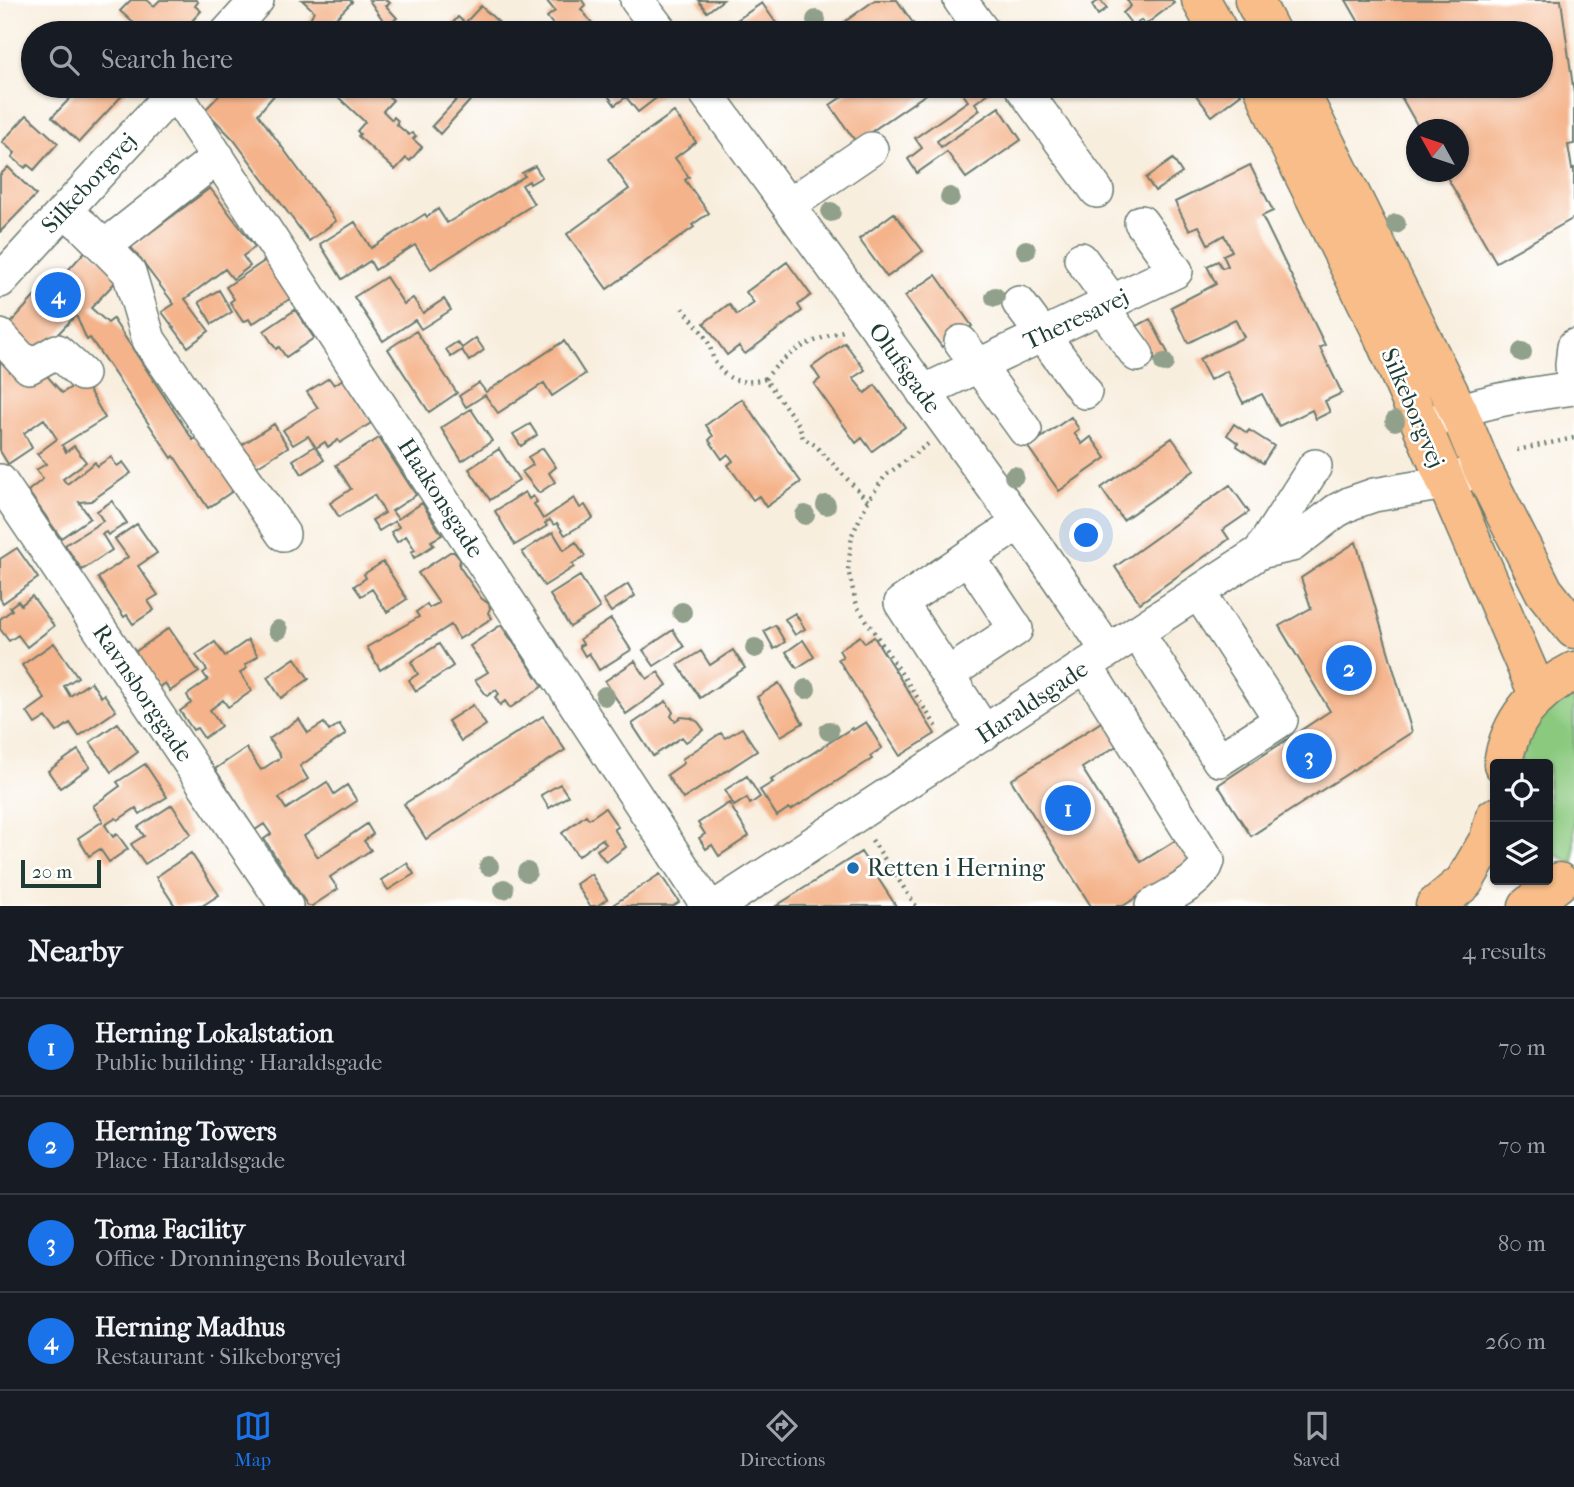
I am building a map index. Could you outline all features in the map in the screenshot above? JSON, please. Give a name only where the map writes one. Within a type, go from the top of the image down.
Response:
[{"type":"main road","points":[[1200,0],[1212,21]]},
{"type":"main road","points":[[1222,0],[1233,21]]},
{"type":"main road","points":[[1254,0],[1265,21]]},
{"type":"main road","name":"Silkeborgvej","points":[[1260,98],[1279,125]]},
{"type":"main road","name":"Silkeborgvej","points":[[1269,98],[1279,125],[1379,327],[1538,694]]},
{"type":"main road","name":"Silkeborgvej","points":[[1303,98],[1458,410],[1482,468],[1544,592],[1574,629]]},
{"type":"main road","points":[[1504,759],[1508,740],[1516,723],[1538,694],[1574,671]]},
{"type":"main road","points":[[1435,906],[1464,882],[1489,839],[1494,822]]},
{"type":"main road","points":[[1528,906],[1560,881]]},
{"type":"street","points":[[238,21],[257,0]]},
{"type":"street","points":[[637,0],[653,21]]},
{"type":"street","points":[[960,0],[975,21]]},
{"type":"street","name":"Silkeborgvej","points":[[0,281],[167,98]]},
{"type":"street","name":"Haakonsgade","points":[[182,98],[708,906]]},
{"type":"street","name":"Olufsgade","points":[[710,98],[1018,524],[1097,659],[1208,861],[1200,876],[1152,906]]},
{"type":"street","points":[[1030,98],[1097,191]]},
{"type":"street","points":[[789,205],[871,149]]},
{"type":"street","points":[[104,247],[218,157]]},
{"type":"street","points":[[64,211],[129,272],[149,340],[283,534]]},
{"type":"street","name":"Theresavej","points":[[923,392],[970,354],[1043,335],[1176,271],[1141,222]]},
{"type":"street","points":[[1081,259],[1137,355]]},
{"type":"street","points":[[1019,303],[1085,392]]},
{"type":"street","points":[[0,336],[29,367],[57,351],[82,374]]},
{"type":"street","points":[[1422,428],[1458,410],[1492,400],[1574,388],[1574,346]]},
{"type":"street","points":[[970,354],[1025,430]]},
{"type":"street","name":"Haraldsgade","points":[[717,906],[1260,552],[1315,466]]},
{"type":"street","points":[[1260,552],[1292,545],[1336,511],[1351,503],[1374,495],[1445,483],[1482,468]]},
{"type":"street","name":"Ravnsborggade","points":[[0,481],[286,906]]},
{"type":"street","points":[[985,733],[901,603],[1018,524]]},
{"type":"street","points":[[947,675],[1016,629],[968,557]]},
{"type":"street","points":[[1136,632],[1219,760],[1281,720],[1198,593]]},
{"type":"path","points":[[683,308],[709,345],[720,369],[730,378],[745,383],[765,379],[778,363],[794,350],[817,339],[845,331],[868,318]]},
{"type":"path","points":[[765,379],[799,425],[803,438],[815,445],[867,501]]},
{"type":"path","points":[[1517,450],[1574,438]]},
{"type":"path","points":[[871,838],[916,906]]},
{"type":"green space","points":[[1574,685],[1574,864],[1553,853],[1553,759],[1521,759],[1539,712]]},
{"type":"building","points":[[131,0],[147,0],[154,6],[160,0],[196,0],[198,2],[195,6],[201,11],[192,21],[131,21],[120,11]]},
{"type":"building","points":[[302,0],[352,2],[333,21],[309,21],[314,11]]},
{"type":"building","points":[[369,0],[387,0],[390,3],[386,6],[397,18],[393,21],[384,21]]},
{"type":"building","points":[[546,0],[582,0],[585,5],[581,9],[590,21],[550,21],[547,17],[555,11]]},
{"type":"building","points":[[698,0],[723,0],[707,12]]},
{"type":"building","points":[[875,0],[897,0],[912,21],[846,21]]},
{"type":"building","points":[[1100,0],[1107,8],[1098,15],[1092,5]]},
{"type":"building","points":[[1127,0],[1172,0],[1174,3],[1150,21],[1129,21],[1123,13],[1131,6]]},
{"type":"building","points":[[1346,0],[1561,0],[1574,94],[1574,144],[1568,145],[1572,169],[1574,168],[1574,218],[1496,262],[1450,182],[1469,182],[1469,119],[1414,119],[1402,98],[1553,98],[1553,21],[1358,21]]},
{"type":"building","points":[[762,3],[775,21],[736,21]]},
{"type":"building","points":[[481,6],[497,21],[467,21]]},
{"type":"building","points":[[70,98],[120,98],[79,142],[52,117]]},
{"type":"building","points":[[216,98],[272,98],[258,114],[336,221],[309,241],[234,140],[205,110]]},
{"type":"building","points":[[339,98],[391,98],[393,100],[383,111],[392,120],[394,117],[398,121],[396,124],[409,135],[412,133],[416,136],[413,139],[422,147],[410,161],[406,158],[395,170],[358,136],[360,134],[357,131],[365,122]]},
{"type":"building","points":[[458,98],[472,98],[440,134],[432,126]]},
{"type":"building","points":[[610,98],[625,98],[615,105]]},
{"type":"building","points":[[627,98],[656,98],[638,112]]},
{"type":"building","points":[[840,98],[920,98],[856,142],[830,105]]},
{"type":"building","points":[[966,98],[982,98],[975,103],[980,110],[937,141],[941,147],[999,107],[1021,140],[966,178],[947,152],[917,173],[908,159],[922,148],[915,138],[968,101]]},
{"type":"building","points":[[1198,98],[1236,98],[1212,116]]},
{"type":"building","points":[[674,112],[696,142],[675,158],[689,177],[685,180],[709,213],[692,225],[694,227],[607,289],[567,234],[629,189],[608,159]]},
{"type":"building","points":[[27,115],[58,143],[34,170],[28,165],[25,168],[12,157],[15,153],[2,142]]},
{"type":"building","points":[[1173,159],[1182,173],[1155,191],[1146,178]]},
{"type":"building","points":[[1250,165],[1273,211],[1262,216],[1325,345],[1320,348],[1342,393],[1325,401],[1330,412],[1316,419],[1312,410],[1279,426],[1262,394],[1243,403],[1227,371],[1210,380],[1199,359],[1244,337],[1235,319],[1188,343],[1171,307],[1216,284],[1207,266],[1218,261],[1222,268],[1228,266],[1223,255],[1232,251],[1224,235],[1208,244],[1199,226],[1189,230],[1175,202]]},
{"type":"building","points":[[535,166],[542,177],[522,185],[534,204],[431,269],[415,245],[375,270],[370,261],[342,279],[320,244],[355,222],[371,248],[425,214],[427,217],[438,209],[447,223],[525,176],[522,173]]},
{"type":"building","points":[[8,167],[36,195],[0,232],[0,175]]},
{"type":"building","points":[[210,188],[255,247],[243,256],[250,266],[233,279],[225,269],[185,299],[209,331],[188,347],[162,312],[174,304],[131,247]]},
{"type":"building","points":[[894,213],[923,251],[887,277],[859,239]]},
{"type":"building","points":[[88,248],[122,275],[91,308],[108,323],[113,319],[193,440],[206,431],[243,484],[208,508],[90,338],[87,340],[76,315],[35,358],[5,329],[46,284],[52,288]]},
{"type":"building","points":[[266,260],[291,298],[252,324],[249,319],[243,322],[230,302],[234,299],[226,287]]},
{"type":"building","points":[[787,262],[811,295],[798,305],[802,311],[745,354],[739,346],[727,355],[704,323],[729,304],[737,315],[754,303],[746,292]]},
{"type":"building","points":[[936,275],[972,326],[942,347],[905,296]]},
{"type":"building","points":[[386,277],[404,304],[413,298],[423,313],[444,299],[451,310],[421,329],[415,320],[383,341],[354,297]]},
{"type":"building","points":[[219,290],[232,312],[212,324],[199,302]]},
{"type":"building","points":[[295,310],[314,338],[286,357],[279,347],[276,349],[264,331]]},
{"type":"building","points":[[1150,319],[1168,353],[1155,360],[1137,326]]},
{"type":"building","points":[[416,331],[457,393],[429,412],[388,349]]},
{"type":"building","points":[[476,338],[484,350],[469,361],[462,350],[451,357],[446,349],[457,342],[462,348]]},
{"type":"building","points":[[564,341],[585,374],[552,396],[544,383],[498,413],[485,395],[466,407],[459,396],[479,383],[486,392]]},
{"type":"building","points":[[845,343],[865,370],[853,378],[865,393],[875,385],[905,427],[872,451],[862,438],[856,443],[814,384],[820,379],[812,367]]},
{"type":"building","points":[[0,344],[42,370],[62,393],[83,380],[105,418],[62,445],[66,452],[74,446],[86,462],[63,479],[67,484],[95,462],[97,466],[111,457],[117,466],[123,462],[131,473],[91,501],[79,502],[90,518],[61,538],[28,491],[43,479],[36,470],[46,464],[37,454],[57,439],[44,419],[24,433],[32,448],[8,464],[0,451]]},
{"type":"building","points":[[329,378],[334,385],[343,379],[371,423],[340,443],[338,440],[328,447],[325,442],[316,448],[324,460],[302,474],[293,460],[315,446],[308,436],[293,445],[283,430],[318,408],[307,392]]},
{"type":"building","points":[[742,399],[801,482],[766,507],[759,496],[753,500],[728,465],[733,461],[728,454],[722,459],[709,440],[713,436],[706,425]]},
{"type":"building","points":[[471,409],[492,441],[462,461],[441,428]]},
{"type":"building","points":[[1071,417],[1079,429],[1074,433],[1082,444],[1091,437],[1106,458],[1059,491],[1028,447]]},
{"type":"building","points":[[274,424],[288,447],[248,472],[234,450]]},
{"type":"building","points":[[530,424],[537,435],[521,446],[513,434]]},
{"type":"building","points":[[1234,424],[1274,446],[1263,463],[1237,446],[1238,443],[1227,435]]},
{"type":"building","points":[[379,438],[416,495],[392,511],[398,519],[422,503],[442,535],[431,541],[434,545],[414,558],[411,552],[415,550],[406,536],[397,542],[391,532],[399,527],[395,521],[379,531],[372,520],[385,513],[374,495],[339,517],[330,503],[351,489],[336,465]]},
{"type":"building","points":[[1172,438],[1195,470],[1123,520],[1101,488]]},
{"type":"building","points":[[543,448],[556,467],[549,473],[555,482],[539,493],[522,472],[533,465],[528,457]]},
{"type":"building","points":[[499,449],[519,480],[490,500],[469,469]]},
{"type":"building","points":[[1230,485],[1249,512],[1223,530],[1229,539],[1140,603],[1115,567]]},
{"type":"building","points":[[525,492],[529,499],[533,496],[537,502],[534,504],[543,519],[574,498],[580,508],[585,505],[593,518],[565,535],[557,523],[554,525],[550,520],[545,523],[547,526],[515,545],[495,511]]},
{"type":"building","points":[[112,501],[127,523],[108,535],[106,532],[102,534],[112,550],[82,570],[65,545],[103,521],[97,511]]},
{"type":"building","points":[[137,524],[157,553],[138,566],[158,595],[148,601],[154,610],[133,624],[127,615],[124,617],[98,578],[128,557],[115,539]]},
{"type":"building","points":[[553,532],[564,550],[576,542],[585,556],[572,564],[574,567],[544,586],[522,552]]},
{"type":"building","points":[[1356,542],[1412,732],[1251,836],[1218,785],[1330,711],[1279,626],[1311,608],[1301,578]]},
{"type":"building","points":[[17,548],[38,578],[3,603],[0,598],[0,559]]},
{"type":"building","points":[[454,552],[460,559],[459,566],[481,598],[489,604],[488,613],[492,618],[459,639],[451,625],[380,670],[367,647],[419,617],[416,612],[427,604],[429,608],[439,603],[418,573]]},
{"type":"building","points":[[383,562],[407,599],[387,612],[372,589],[361,596],[354,586],[366,578],[364,574]]},
{"type":"building","points":[[580,576],[600,608],[570,627],[550,595]]},
{"type":"building","points":[[628,584],[635,596],[611,612],[603,600]]},
{"type":"building","points":[[32,596],[54,626],[27,647],[18,635],[9,641],[0,629],[0,619],[12,610],[10,607],[18,601],[21,605]]},
{"type":"building","points":[[795,613],[805,629],[795,635],[785,619]]},
{"type":"building","points":[[611,619],[631,650],[599,670],[589,653],[585,656],[579,646],[583,644],[580,639]]},
{"type":"building","points":[[501,625],[543,686],[510,708],[505,701],[500,705],[495,697],[499,694],[496,690],[487,696],[475,680],[488,672],[470,646]]},
{"type":"building","points":[[775,625],[785,642],[774,649],[764,631]]},
{"type":"building","points":[[169,628],[199,672],[170,691],[165,683],[159,687],[135,652]]},
{"type":"building","points":[[673,630],[684,647],[654,666],[643,650]]},
{"type":"building","points":[[860,636],[865,643],[874,637],[935,734],[900,756],[838,659],[843,657],[839,650]]},
{"type":"building","points":[[248,640],[258,656],[245,665],[247,668],[240,673],[252,691],[228,707],[223,700],[210,710],[221,726],[204,738],[197,728],[193,730],[180,711],[191,703],[187,695],[208,680],[203,673],[207,670],[196,655],[215,642],[225,656]]},
{"type":"building","points":[[803,640],[814,657],[797,668],[786,652]]},
{"type":"building","points":[[54,643],[78,677],[64,686],[70,696],[91,682],[101,697],[104,694],[116,711],[79,736],[70,723],[57,732],[46,717],[35,724],[27,712],[45,699],[22,665]]},
{"type":"building","points":[[439,644],[453,666],[416,691],[409,680],[418,674],[411,662]]},
{"type":"building","points":[[733,650],[745,668],[700,698],[678,665],[701,651],[710,665]]},
{"type":"building","points":[[295,658],[309,679],[281,698],[267,677]]},
{"type":"building","points":[[635,661],[647,679],[658,672],[667,685],[626,714],[605,681]]},
{"type":"building","points":[[779,683],[803,723],[781,736],[757,697]]},
{"type":"building","points":[[666,701],[675,721],[681,717],[691,718],[704,730],[686,742],[682,737],[653,756],[632,724]]},
{"type":"building","points":[[473,705],[486,725],[461,741],[448,721]]},
{"type":"building","points":[[543,716],[565,750],[426,839],[404,804]]},
{"type":"building","points":[[299,719],[308,733],[324,723],[329,731],[339,724],[346,734],[300,766],[308,779],[279,798],[286,809],[327,782],[334,794],[347,785],[357,801],[304,836],[318,857],[367,824],[373,834],[364,841],[371,850],[330,877],[338,889],[312,906],[308,906],[264,839],[271,834],[264,824],[255,830],[215,769],[246,748],[261,770],[281,757],[269,739]]},
{"type":"building","points":[[1106,719],[1121,743],[1082,768],[1141,862],[1181,837],[1195,860],[1123,906],[1091,906],[1011,780]]},
{"type":"building","points":[[866,722],[882,748],[870,756],[872,759],[777,816],[760,790],[773,782],[771,780],[852,728],[853,730]]},
{"type":"building","points":[[118,723],[138,752],[111,772],[90,742]]},
{"type":"building","points":[[742,728],[757,751],[683,799],[667,775],[684,763],[682,759],[721,733],[725,738]]},
{"type":"building","points":[[78,750],[90,767],[60,788],[48,771]]},
{"type":"building","points":[[145,764],[167,797],[140,814],[136,808],[105,825],[113,837],[117,834],[128,849],[109,862],[100,849],[89,856],[78,838],[103,821],[93,806],[120,786],[117,782]]},
{"type":"building","points":[[747,776],[760,797],[750,804],[747,798],[734,806],[725,790]]},
{"type":"building","points":[[560,784],[568,796],[549,808],[541,795]]},
{"type":"building","points":[[729,803],[749,836],[719,856],[712,845],[706,849],[699,838],[705,834],[698,823]]},
{"type":"building","points":[[172,805],[191,834],[145,864],[131,844],[144,836],[138,827]]},
{"type":"building","points":[[605,808],[618,827],[614,829],[626,847],[606,862],[597,850],[606,844],[602,839],[578,856],[562,833],[586,815],[589,819]]},
{"type":"building","name":"Retten i Herning","points":[[861,852],[896,906],[776,906],[809,885]]},
{"type":"building","points":[[191,853],[219,895],[202,906],[175,906],[156,877]]},
{"type":"building","points":[[407,863],[414,874],[388,890],[381,880]]},
{"type":"building","points":[[591,874],[607,899],[597,906],[590,906],[576,884]]},
{"type":"building","points":[[660,874],[679,902],[673,906],[615,906],[614,904]]},
{"type":"place","name":"Herning Madhus","points":[[58,295]]},
{"type":"place","name":"Herning Towers","points":[[1349,668]]},
{"type":"place","name":"Toma Facility","points":[[1309,756]]},
{"type":"place","name":"Herning Lokalstation","points":[[1068,808]]},
{"type":"place","name":"Retten i Herning","points":[[853,868]]}]
